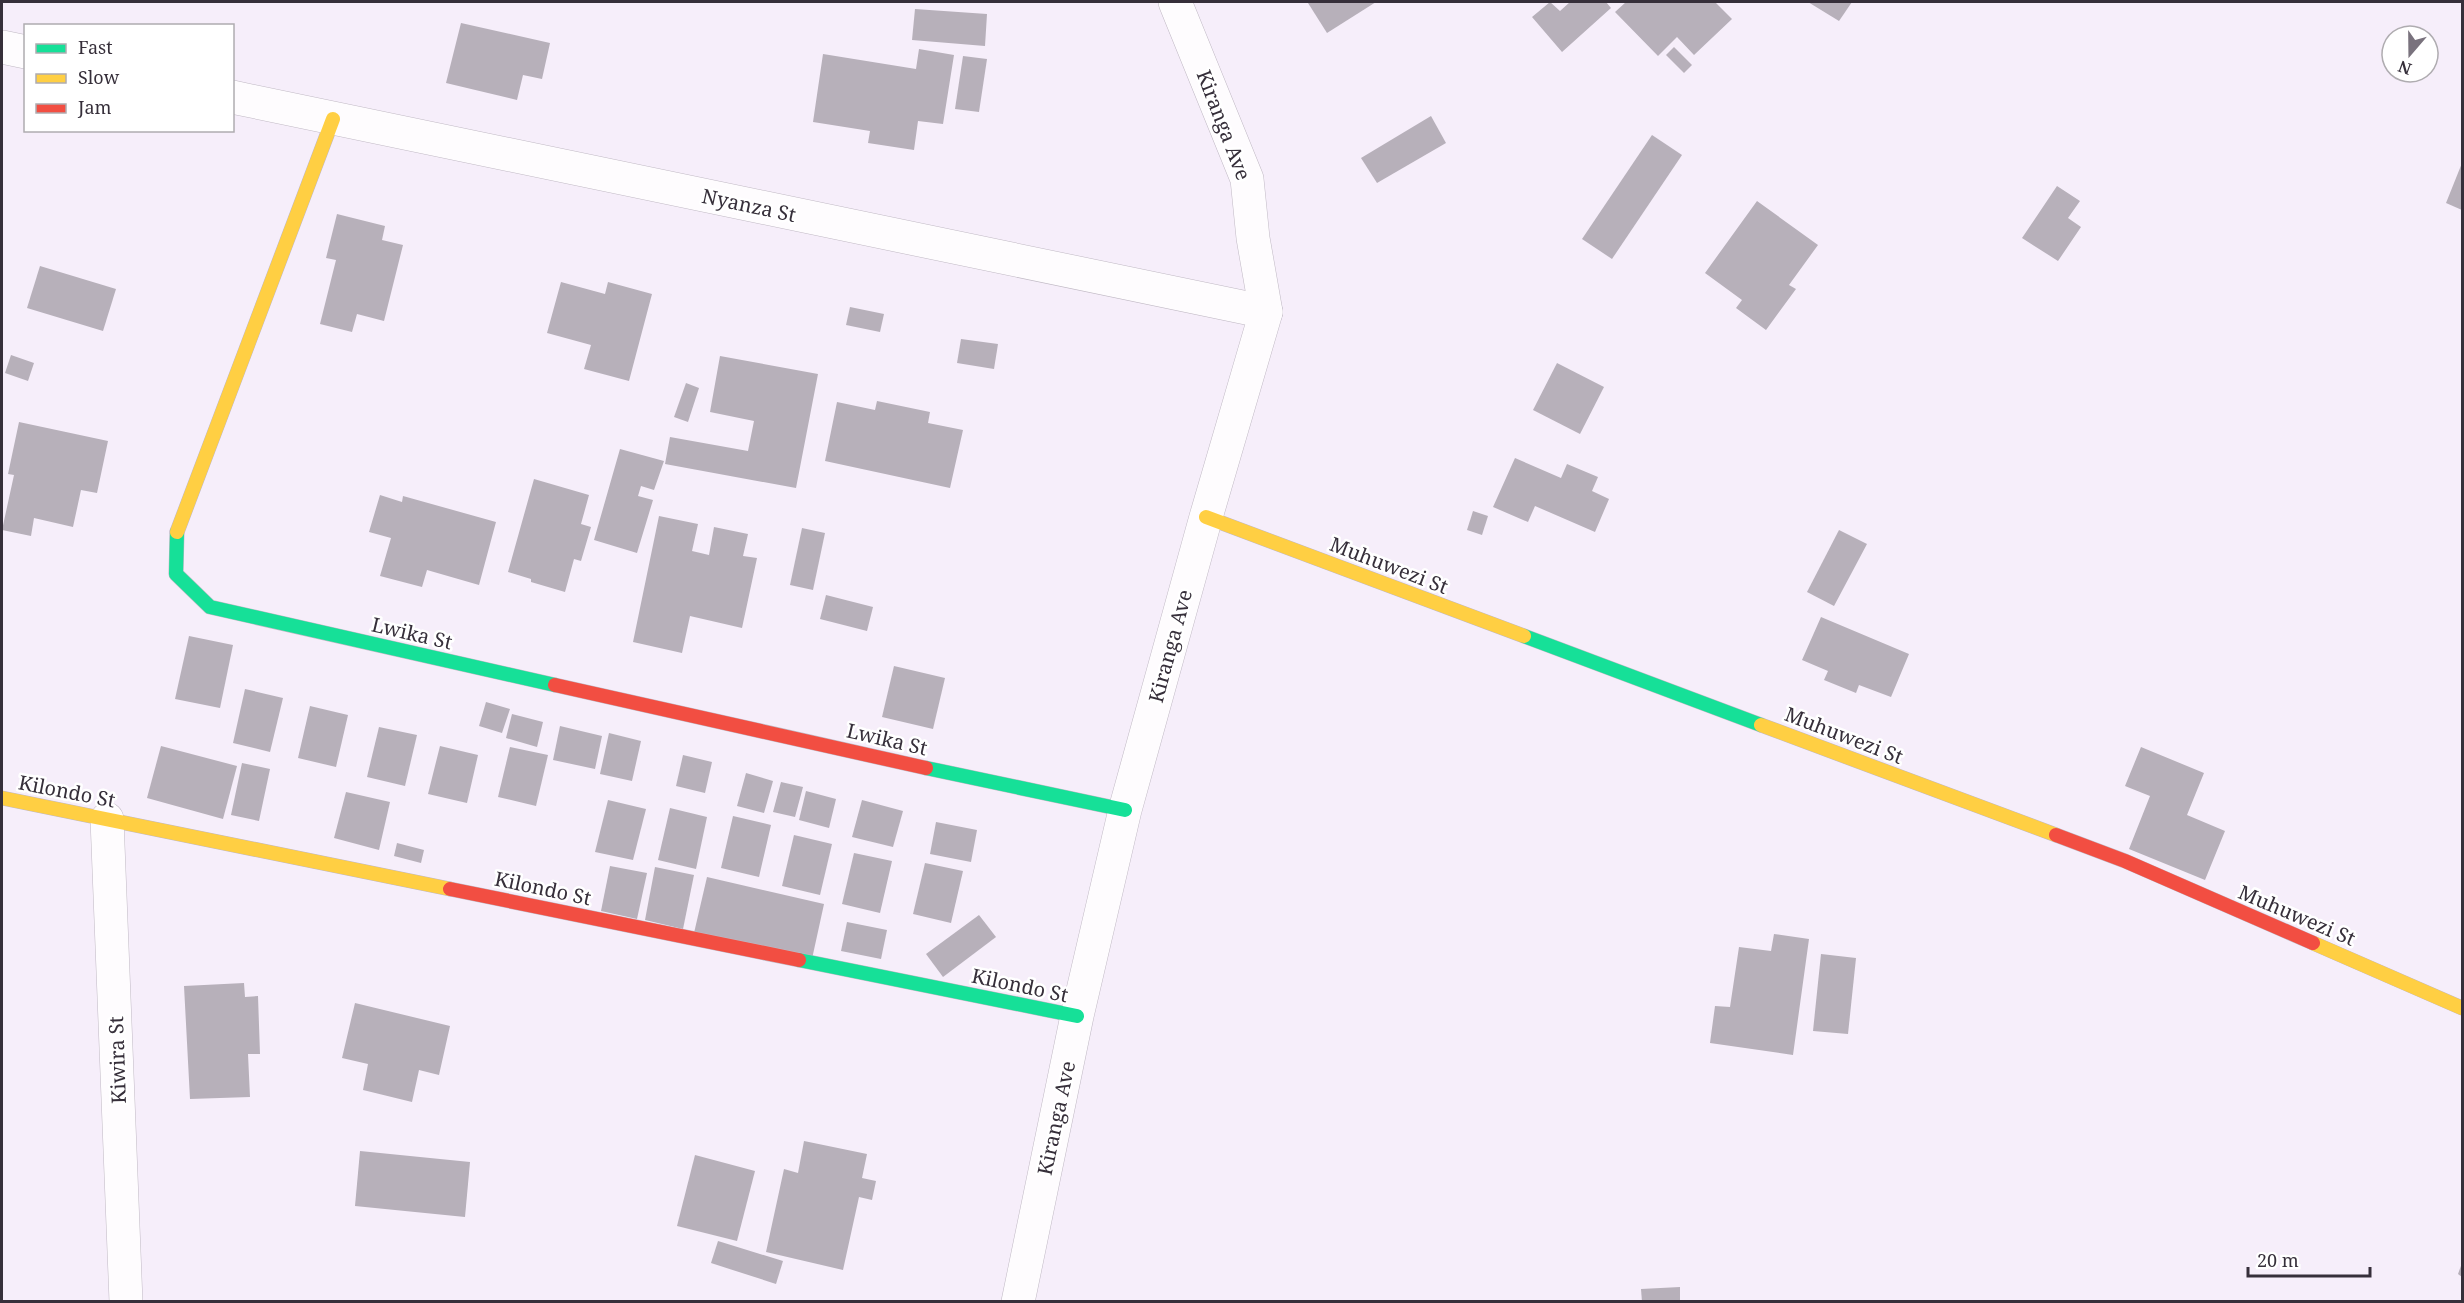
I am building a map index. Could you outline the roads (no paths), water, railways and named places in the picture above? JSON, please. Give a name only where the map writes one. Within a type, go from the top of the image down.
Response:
[{"type":"street","name":"Kiranga Ave","points":[[1018,1302],[1077,1016],[1125,810],[1206,517],[1266,312],[1253,238],[1247,179],[1175,2]]},
{"type":"street","points":[[2,46],[24,52]]},
{"type":"street","name":"Nyanza St","points":[[234,97],[1266,312]]},
{"type":"street","name":"Lwika St","points":[[333,119],[177,532],[176,574],[210,607],[911,765],[1125,810]]},
{"type":"street","name":"Muhuwezi St","points":[[1206,517],[2125,861],[2463,1008]]},
{"type":"street","name":"Kilondo St","points":[[2,798],[1077,1016]]},
{"type":"street","name":"Kiwira St","points":[[107,819],[126,1302]]}]
